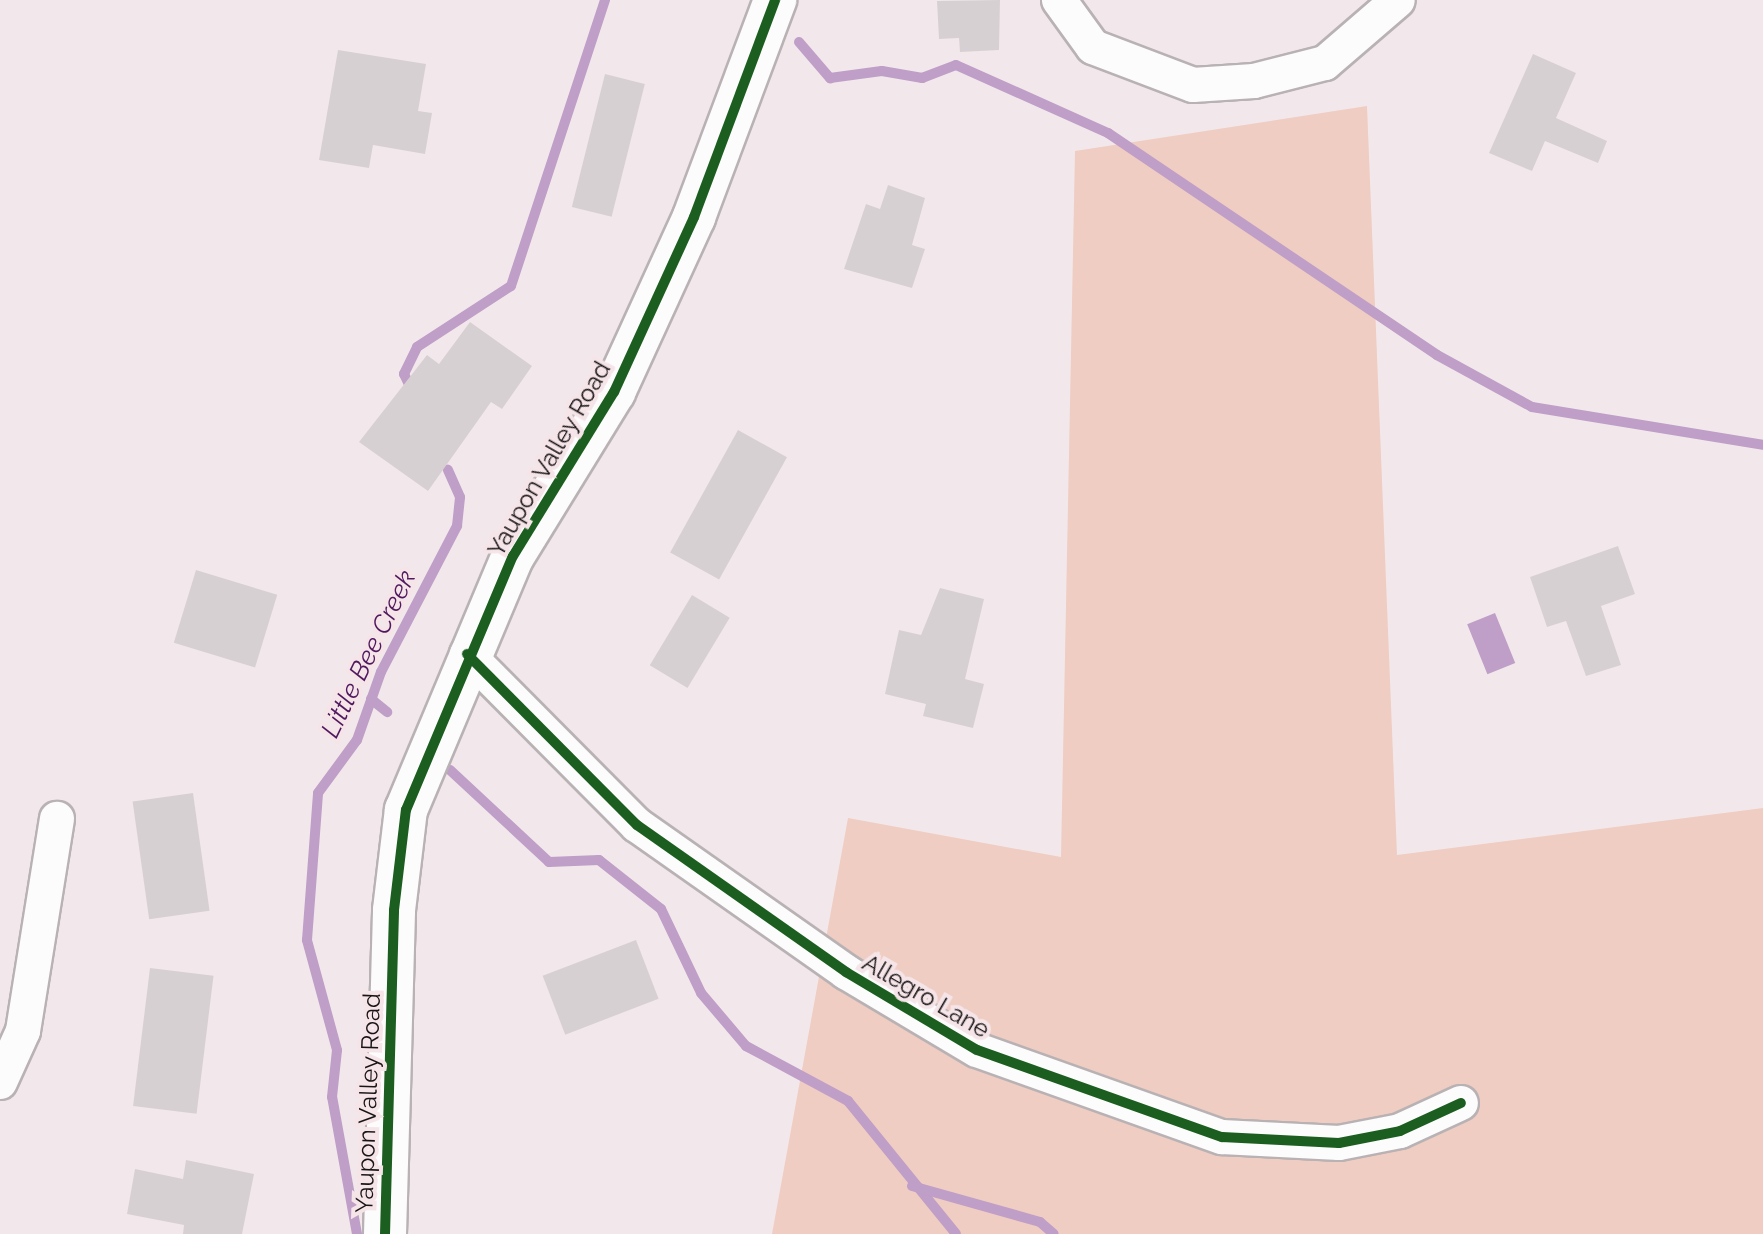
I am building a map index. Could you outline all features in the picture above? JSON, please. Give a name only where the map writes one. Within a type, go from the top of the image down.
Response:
[{"type":"street","name":"Yaupon Valley Road","points":[[385,1234],[394,910],[406,810],[467,654],[513,556],[614,392],[694,217],[775,0]]},
{"type":"street","points":[[1059,0],[1093,47],[1193,85],[1254,81],[1325,63],[1398,0]]},
{"type":"street","name":"Allegro Lane","points":[[467,654],[637,825],[846,972],[977,1050],[1222,1137],[1339,1143],[1400,1131],[1461,1103]]},
{"type":"street","points":[[0,1082],[23,1031],[57,819]]},
{"type":"shaded area","points":[[1367,106],[1397,855],[1763,808],[1763,1234],[772,1234],[848,818],[1061,857],[1075,151]]},
{"type":"shaded area","points":[[1495,613],[1515,663],[1487,674],[1467,624]]},
{"type":"building","points":[[1000,0],[999,50],[960,52],[959,38],[939,39],[937,1]]},
{"type":"building","points":[[338,50],[426,64],[418,111],[432,113],[425,154],[373,145],[369,168],[319,160]]},
{"type":"building","points":[[1533,54],[1576,73],[1556,118],[1607,141],[1598,163],[1545,141],[1532,171],[1489,153]]},
{"type":"building","points":[[605,74],[645,84],[612,217],[572,207]]},
{"type":"building","points":[[888,185],[925,198],[912,245],[925,249],[912,288],[844,269],[866,204],[880,209]]},
{"type":"building","points":[[470,322],[532,366],[502,409],[491,402],[428,491],[359,442],[427,355],[439,364]]},
{"type":"building","points":[[738,430],[787,457],[719,580],[670,552]]},
{"type":"building","points":[[1618,546],[1635,594],[1601,606],[1621,665],[1586,676],[1566,621],[1547,627],[1530,577]]},
{"type":"building","points":[[196,570],[277,595],[255,668],[174,643]]},
{"type":"building","points":[[940,588],[984,599],[965,679],[984,684],[973,728],[923,716],[926,704],[885,694],[899,630],[921,635]]},
{"type":"building","points":[[692,595],[730,618],[687,688],[650,665]]},
{"type":"building","points":[[193,793],[210,911],[149,919],[133,801]]},
{"type":"building","points":[[636,940],[659,999],[565,1035],[543,976]]},
{"type":"building","points":[[150,968],[214,976],[197,1114],[133,1106]]},
{"type":"building","points":[[186,1160],[254,1174],[242,1234],[183,1234],[184,1225],[127,1214],[135,1169],[183,1179]]},
{"type":"waterway","name":"Little Bee Creek","points":[[412,391],[404,374],[417,347],[511,286],[605,0]]},
{"type":"waterway","points":[[799,42],[830,78],[882,71],[922,78],[956,65],[1108,133],[1437,355],[1532,407],[1763,445]]},
{"type":"waterway","name":"Little Bee Creek","points":[[357,1234],[332,1097],[337,1050],[307,940],[318,793],[357,740],[381,672],[457,526],[460,497],[448,470]]},
{"type":"waterway","points":[[371,699],[387,712]]},
{"type":"waterway","points":[[450,770],[549,862],[599,860],[661,909],[701,993],[746,1046],[848,1101],[956,1234]]},
{"type":"waterway","points":[[912,1186],[1040,1222],[1054,1234]]},
{"type":"cycle path","points":[[385,1234],[394,910],[406,810],[513,556],[614,392],[694,217],[775,0]]},
{"type":"cycle path","points":[[467,654],[637,825],[846,972],[977,1050],[1222,1137],[1339,1143],[1400,1131],[1461,1103]]}]
